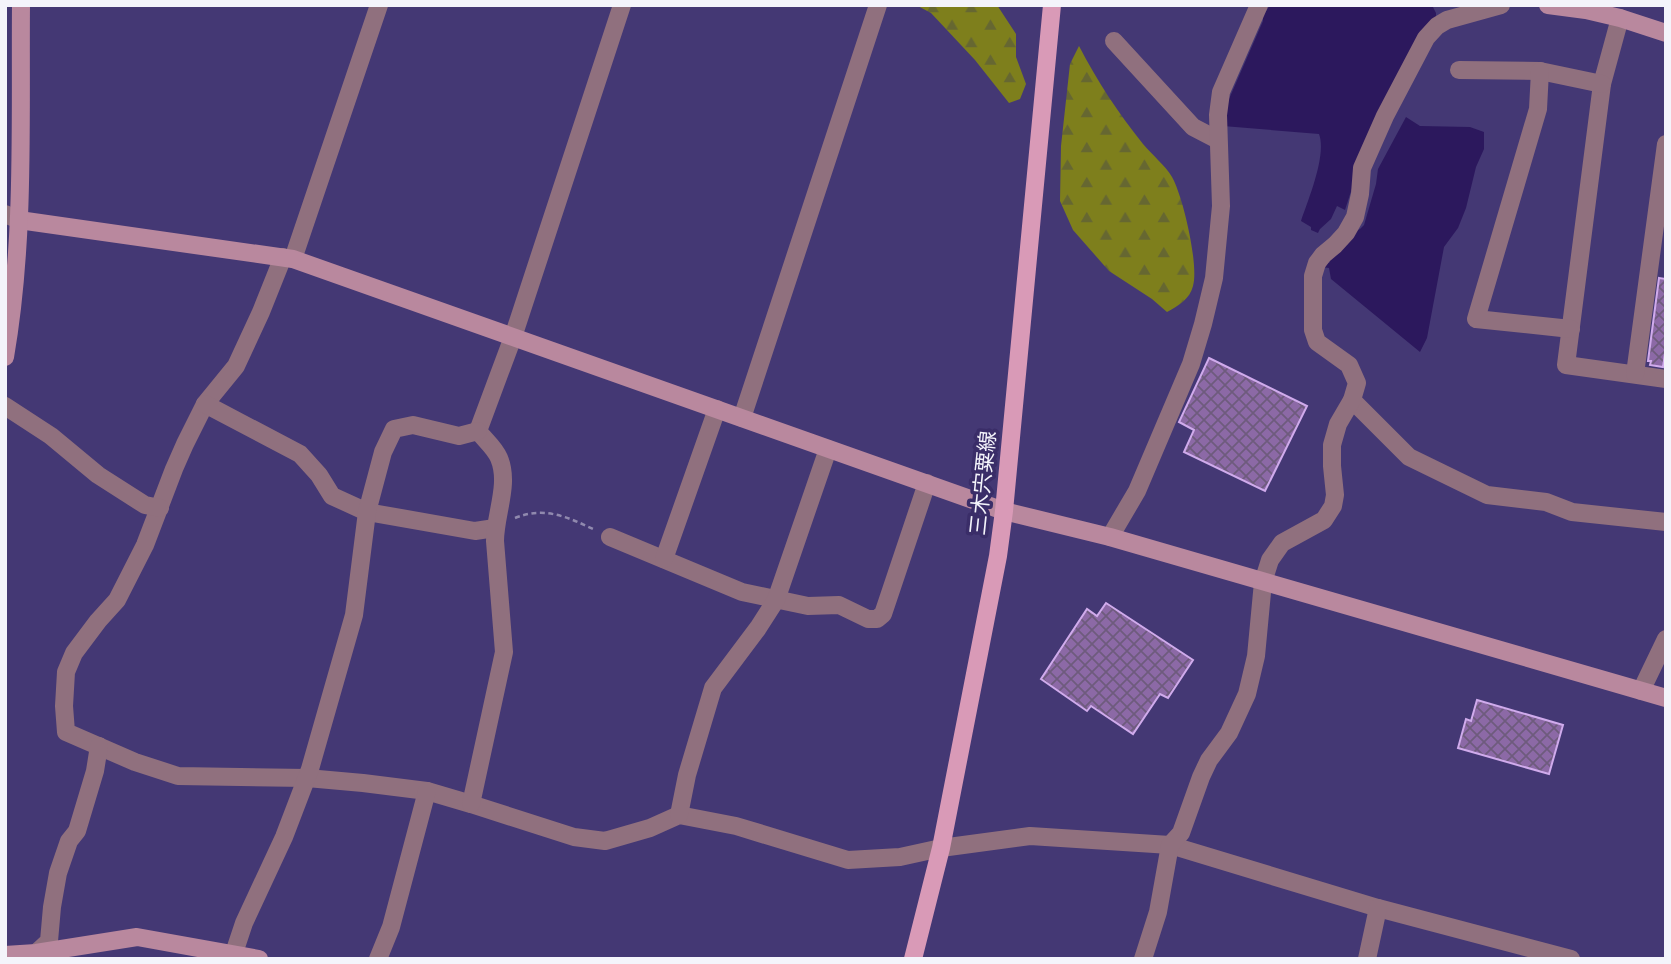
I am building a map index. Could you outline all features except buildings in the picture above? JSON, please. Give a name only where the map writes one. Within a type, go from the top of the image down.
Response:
[{"type":"main road","name":"三木宍粟線","points":[[913,959],[941,848],[1004,511],[1052,5]]},
{"type":"street","points":[[5,357],[16,270],[12,217],[21,5]]},
{"type":"street","points":[[379,5],[288,258],[236,366],[205,404],[174,469],[145,545],[117,600],[74,653],[66,672],[66,732],[135,762],[178,775],[307,778],[427,792],[574,837],[605,841],[650,828],[679,815],[736,826],[848,860],[900,857],[941,848],[1030,836],[1170,845],[1378,908],[1571,959]]},
{"type":"street","points":[[478,431],[513,337],[622,5]]},
{"type":"street","points":[[742,418],[878,5]]},
{"type":"street","points":[[1110,537],[1138,491],[1191,363],[1203,324],[1214,278],[1222,206],[1218,140],[1221,92],[1259,5]]},
{"type":"street","points":[[1143,959],[1158,912],[1170,845],[1181,834],[1200,777],[1228,733],[1247,694],[1256,656],[1263,582],[1270,560],[1282,543],[1324,520],[1334,506],[1332,445],[1338,424],[1352,400],[1357,383],[1349,366],[1317,342],[1313,330],[1313,276],[1317,263],[1346,233],[1360,194],[1362,168],[1402,82],[1443,13],[1501,5]]},
{"type":"street","points":[[1548,5],[1620,18],[1666,33]]},
{"type":"street","points":[[1620,18],[1602,84],[1566,365],[1666,379]]},
{"type":"street","points":[[1114,41],[1193,127],[1218,140]]},
{"type":"street","points":[[1459,70],[1540,71],[1602,84]]},
{"type":"street","points":[[1540,71],[1538,109],[1476,319],[1571,329]]},
{"type":"street","points":[[1635,374],[1666,144]]},
{"type":"street","points":[[12,217],[288,258],[1004,511],[1110,537],[1666,698]]},
{"type":"street","points":[[1352,400],[1409,457],[1487,495],[1546,502],[1572,512],[1666,522]]},
{"type":"street","points":[[205,404],[300,454],[319,475],[332,496],[368,512],[475,531],[495,527]]},
{"type":"street","points":[[5,406],[51,436],[98,475],[145,505],[160,508]]},
{"type":"street","points":[[664,559],[717,409]]},
{"type":"street","points":[[234,953],[244,923],[284,838],[307,778],[354,615],[368,512],[383,452],[394,429],[413,425],[459,436],[478,431]]},
{"type":"street","points":[[471,804],[504,652],[495,527],[503,474],[498,456],[478,431]]},
{"type":"street","points":[[679,815],[687,775],[713,688],[776,600],[828,449]]},
{"type":"street","points":[[610,537],[742,592],[808,606],[839,605],[868,619],[877,619],[883,614],[927,483]]},
{"type":"street","points":[[1641,691],[1666,639]]},
{"type":"street","points":[[35,956],[48,941],[58,873],[69,841],[77,831],[95,771],[99,746]]},
{"type":"street","points":[[378,959],[391,927],[427,792]]},
{"type":"street","points":[[1367,959],[1378,908]]},
{"type":"street","points":[[5,955],[35,956],[137,937],[259,959]]},
{"type":"path","points":[[495,527],[524,514],[545,511],[579,522],[610,537]]},
{"type":"green space","points":[[916,5],[997,5],[1016,34],[1016,57],[1026,84],[1020,99],[1009,103],[975,60],[931,13]]},
{"type":"green space","points":[[1079,46],[1125,121],[1169,173],[1181,199],[1192,247],[1193,286],[1189,295],[1179,305],[1167,312],[1109,271],[1073,230],[1060,201],[1061,146],[1070,64]]},
{"type":"shaded area","points":[[1270,5],[1432,5],[1436,13],[1436,19],[1361,160],[1345,210],[1337,206],[1331,219],[1318,233],[1301,221],[1319,165],[1319,134],[1223,126],[1229,99]]},
{"type":"shaded area","points":[[1406,117],[1420,126],[1470,127],[1484,132],[1484,149],[1476,167],[1466,208],[1458,228],[1444,247],[1427,338],[1420,352],[1331,279],[1329,268],[1322,267],[1330,262],[1329,255],[1364,225],[1378,169]]}]
